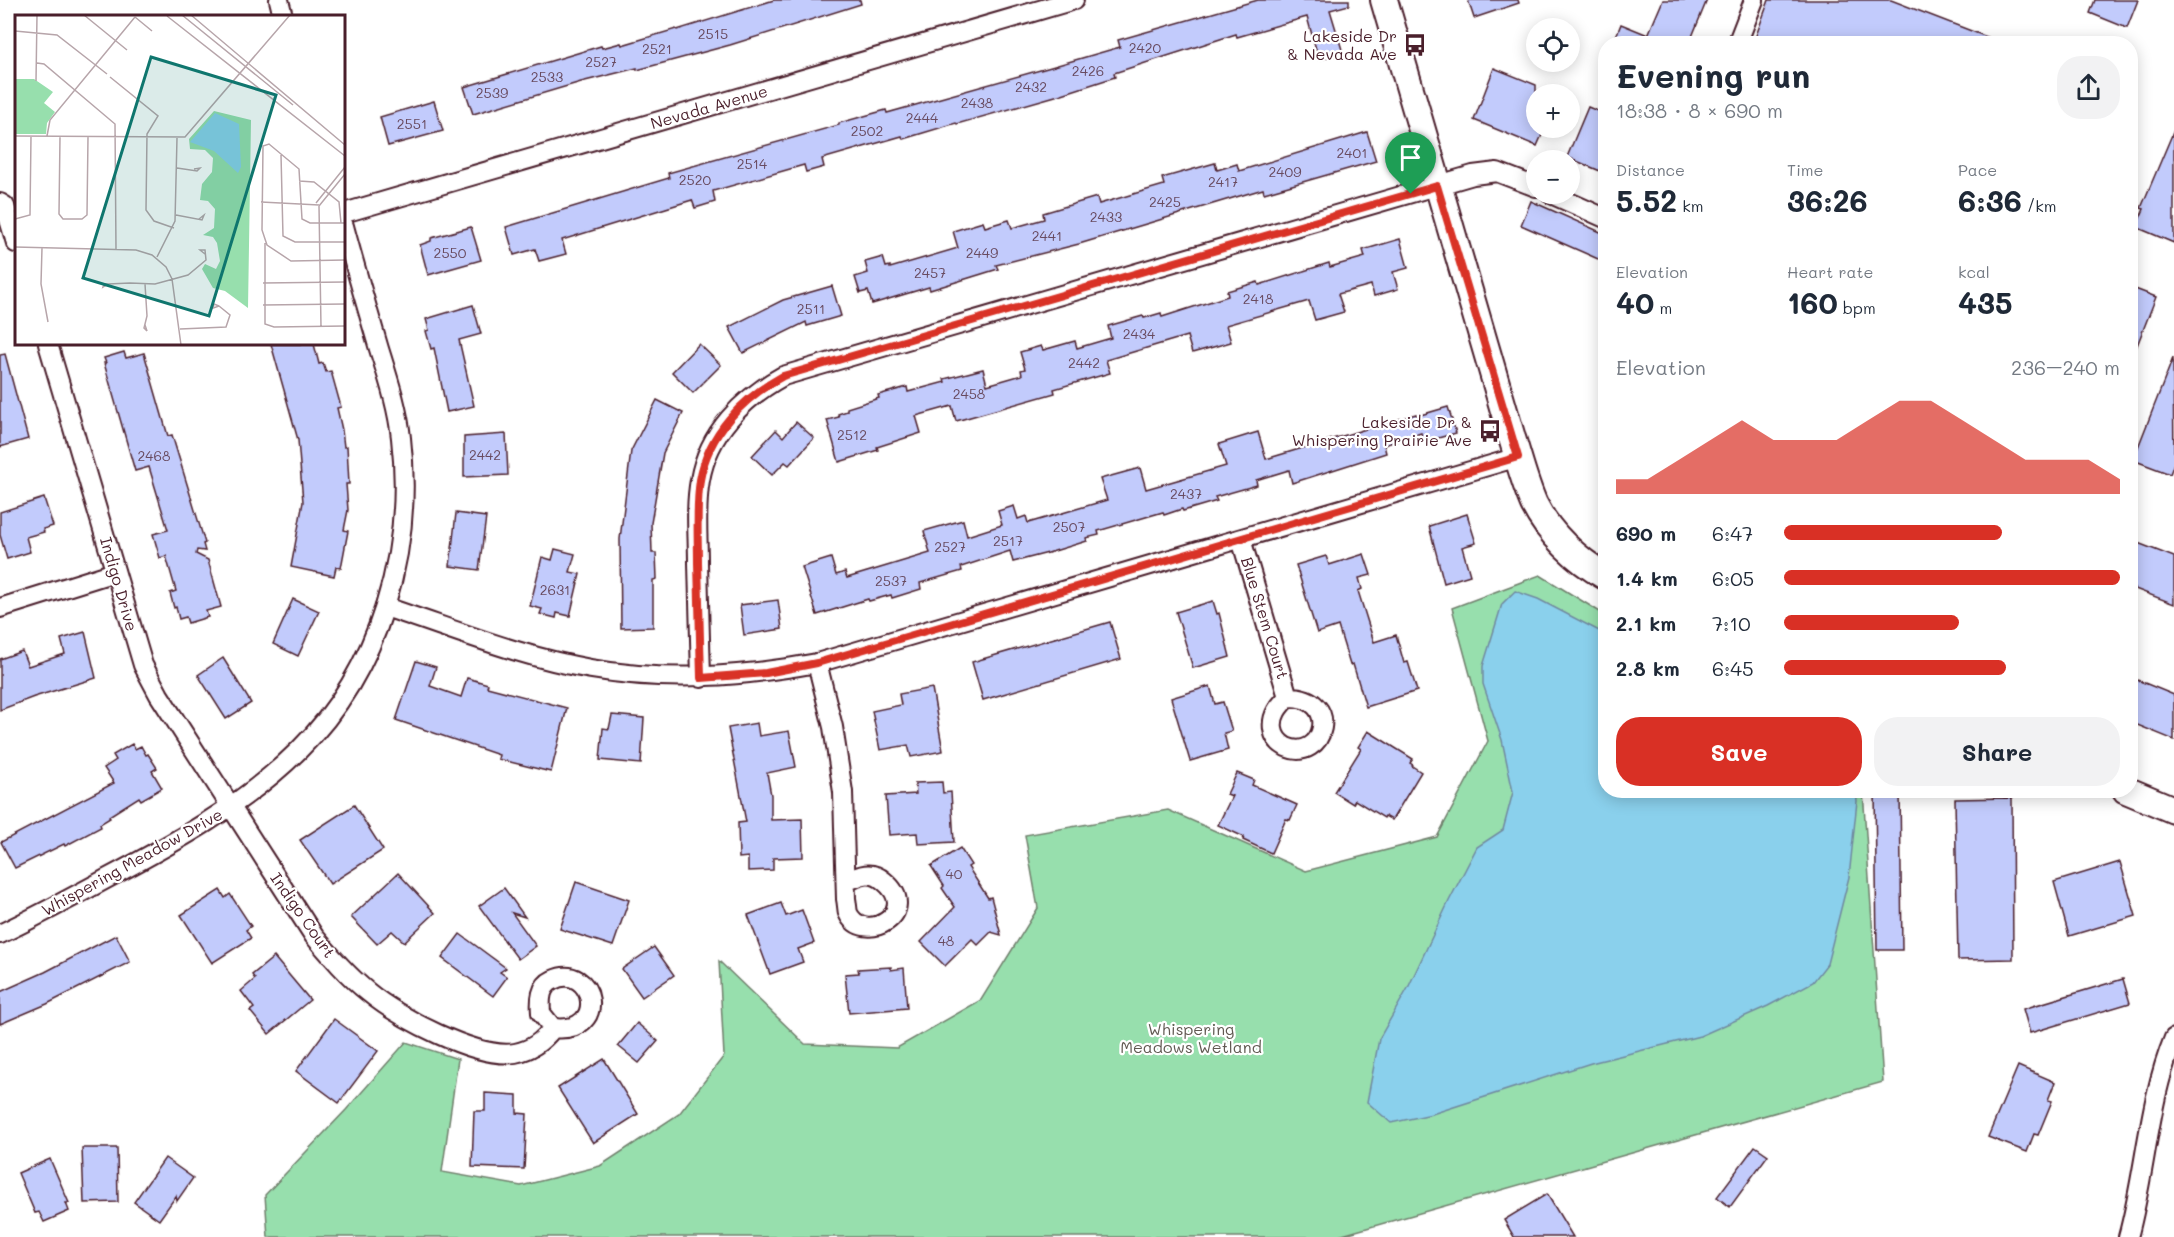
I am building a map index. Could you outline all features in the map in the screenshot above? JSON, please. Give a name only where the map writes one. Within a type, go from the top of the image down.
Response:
[{"type":"street","points":[[279,0],[283,15]]},
{"type":"street","name":"Nevada Avenue","points":[[345,213],[1074,0]]},
{"type":"street","points":[[1384,0],[1437,186],[1534,504],[1548,526],[1567,548],[1598,571]]},
{"type":"street","points":[[1740,36],[1754,0]]},
{"type":"street","points":[[701,678],[697,507],[700,478],[709,451],[721,429],[739,406],[761,388],[783,376],[1473,175],[1497,172],[1526,183]]},
{"type":"street","points":[[0,203],[5,206],[11,242]]},
{"type":"street","points":[[1574,204],[1598,215]]},
{"type":"street","name":"Whispering Meadow Drive","points":[[0,934],[153,854],[230,807],[270,777],[301,748],[327,718],[355,676],[372,642],[385,607],[398,559],[403,522],[404,485],[401,437],[395,402],[345,229]]},
{"type":"street","name":"Indigo Drive","points":[[48,345],[143,665],[159,695],[230,807]]},
{"type":"street","points":[[385,607],[532,656],[590,669],[645,676],[701,678],[766,673],[817,663],[1518,457]]},
{"type":"street","name":"Blue Stem Court","points":[[1241,539],[1288,697]]},
{"type":"street","points":[[0,608],[115,572]]},
{"type":"street","points":[[817,663],[833,727],[843,792],[846,882]]},
{"type":"street","points":[[2138,795],[2174,810]]},
{"type":"street","name":"Indigo Court","points":[[230,807],[314,936],[339,966],[369,993],[403,1017],[436,1034],[500,1054],[516,1053],[533,1048],[553,1028]]},
{"type":"street","points":[[2128,1237],[2138,1202],[2156,1098],[2174,1038]]},
{"type":"green space","name":"Whispering Meadows Wetland","points":[[1540,575],[1598,611],[1598,798],[1863,798],[1883,1082],[1335,1237],[268,1237],[265,1195],[346,1110],[406,1042],[458,1059],[442,1172],[521,1186],[600,1166],[679,1114],[724,1056],[719,961],[805,1044],[897,1048],[981,1000],[1038,908],[1025,835],[1168,810],[1306,871],[1437,837],[1488,741],[1452,608]]},
{"type":"water","points":[[1515,591],[1538,599],[1598,630],[1598,798],[1857,798],[1849,877],[1827,964],[1813,982],[1768,1006],[1700,1036],[1591,1063],[1432,1114],[1391,1123],[1367,1102],[1379,1039],[1408,988],[1477,847],[1503,830],[1513,792],[1502,740],[1483,684],[1483,666],[1502,604]]},
{"type":"building","points":[[774,0],[860,0],[861,4],[730,45],[637,70],[637,68],[581,82],[473,114],[464,87],[601,46],[602,48],[621,43],[622,45],[677,30]]},
{"type":"building","points":[[1258,0],[1349,0],[1349,5],[1330,10],[1343,53],[1319,60],[1307,17],[1237,37],[1236,34],[1114,73],[1115,77],[1059,95],[903,139],[902,136],[822,159],[824,167],[806,172],[804,165],[713,191],[715,202],[695,208],[692,200],[562,240],[566,254],[539,261],[535,249],[514,255],[506,227],[669,178],[668,173],[839,125],[839,123],[886,110],[887,113],[1120,47],[1118,40]]},
{"type":"building","points":[[1468,0],[1518,0],[1519,3],[1474,18]]},
{"type":"building","points":[[1663,0],[1707,0],[1692,36],[1616,36],[1621,24],[1648,35]]},
{"type":"building","points":[[1769,0],[1891,0],[1984,36],[1756,36]]},
{"type":"building","points":[[2095,0],[2138,0],[2127,28],[2090,13]]},
{"type":"building","points":[[1494,68],[1534,84],[1526,84],[1526,138],[1541,138],[1537,146],[1474,120]]},
{"type":"building","points":[[434,101],[443,131],[388,146],[380,117]]},
{"type":"building","points":[[1588,107],[1598,111],[1598,170],[1580,162],[1580,150],[1570,150],[1575,138],[1580,138],[1580,126]]},
{"type":"building","points":[[2174,130],[2174,243],[2138,228],[2144,209],[2141,208]]},
{"type":"building","points":[[1367,132],[1376,161],[1264,193],[1263,189],[1079,244],[996,265],[998,269],[930,290],[929,287],[872,304],[868,291],[860,293],[855,277],[868,273],[865,262],[883,257],[886,267],[890,266],[890,268],[958,248],[953,231],[983,222],[985,227],[1009,220],[1012,228],[1044,219],[1043,213],[1097,197],[1099,204],[1164,185],[1162,178],[1215,163],[1217,170],[1237,164],[1239,171]]},
{"type":"building","points":[[1530,204],[1538,204],[1598,231],[1598,259],[1521,225]]},
{"type":"building","points":[[471,227],[481,260],[428,275],[420,245],[431,241],[431,238]]},
{"type":"building","points":[[1400,239],[1408,268],[1393,272],[1398,289],[1374,296],[1371,285],[1338,294],[1344,312],[1315,320],[1309,301],[1226,325],[1231,342],[1192,353],[1187,336],[1106,360],[1110,373],[1054,389],[1055,393],[956,421],[952,406],[916,416],[921,433],[839,462],[827,420],[839,417],[838,414],[847,411],[847,408],[879,398],[878,395],[907,387],[908,392],[945,382],[944,379],[983,369],[987,385],[1022,375],[1021,370],[1025,369],[1020,352],[1041,346],[1043,350],[1075,341],[1077,348],[1111,338],[1108,326],[1161,313],[1162,317],[1228,296],[1227,291],[1258,282],[1259,285],[1329,263],[1330,267],[1365,257],[1363,250]]},
{"type":"building","points":[[832,286],[841,316],[807,326],[806,322],[743,353],[729,327],[783,300]]},
{"type":"building","points":[[2138,290],[2156,297],[2138,343]]},
{"type":"building","points":[[473,305],[481,334],[459,340],[474,406],[447,412],[434,348],[431,349],[426,331],[429,330],[426,319]]},
{"type":"building","points":[[699,344],[721,365],[693,393],[672,372]]},
{"type":"building","points":[[271,345],[314,345],[319,364],[323,363],[326,372],[331,371],[341,407],[337,408],[344,447],[347,446],[349,484],[346,484],[348,510],[344,530],[348,531],[341,568],[336,567],[334,576],[291,567],[303,502],[298,440]]},
{"type":"building","points":[[124,352],[126,358],[144,353],[168,436],[172,435],[205,543],[203,544],[205,551],[197,550],[196,554],[208,560],[221,607],[206,611],[208,617],[188,623],[186,617],[179,619],[176,607],[174,608],[170,593],[176,591],[166,556],[160,558],[153,534],[168,530],[149,467],[135,471],[104,363],[106,363],[104,358]]},
{"type":"building","points":[[5,354],[28,439],[0,447],[0,355]]},
{"type":"building","points":[[2173,358],[2174,463],[2170,474],[2138,462],[2138,447]]},
{"type":"building","points":[[657,400],[683,413],[663,453],[651,523],[652,553],[656,553],[657,579],[653,580],[653,627],[621,628],[620,539],[631,451]]},
{"type":"building","points":[[1448,407],[1456,433],[1424,442],[1421,433],[1384,445],[1386,453],[1292,483],[1289,470],[1256,480],[1257,485],[1215,497],[1217,501],[1164,515],[1163,512],[1098,531],[1099,535],[1086,538],[1087,541],[1048,553],[1013,562],[1010,551],[961,567],[962,571],[920,583],[921,589],[892,598],[891,595],[869,601],[868,599],[817,615],[802,567],[831,558],[836,575],[845,572],[847,578],[930,553],[924,531],[963,520],[967,536],[1002,525],[998,511],[1014,506],[1018,519],[1026,516],[1028,523],[1107,500],[1100,479],[1140,468],[1146,489],[1226,466],[1219,444],[1258,432],[1266,459],[1416,414],[1417,416]]},
{"type":"building","points":[[796,422],[814,438],[789,465],[785,462],[772,475],[752,456],[776,430],[783,437]]},
{"type":"building","points":[[506,434],[508,475],[464,477],[464,437]]},
{"type":"building","points":[[44,498],[53,526],[43,529],[44,532],[26,537],[30,552],[7,559],[0,535],[0,512]]},
{"type":"building","points":[[456,513],[486,517],[479,570],[450,566]]},
{"type":"building","points":[[1467,514],[1476,543],[1462,547],[1470,575],[1444,583],[1429,526]]},
{"type":"building","points":[[2138,543],[2174,557],[2174,604],[2138,590]]},
{"type":"building","points":[[555,549],[575,554],[570,572],[580,574],[570,616],[557,613],[556,618],[540,614],[542,609],[530,606],[542,557],[552,560]]},
{"type":"building","points":[[1364,554],[1371,575],[1359,578],[1362,589],[1358,591],[1374,642],[1396,635],[1404,663],[1408,662],[1417,691],[1366,707],[1338,626],[1317,633],[1296,565],[1326,556],[1329,565]]},
{"type":"building","points":[[293,599],[319,611],[298,656],[273,644]]},
{"type":"building","points":[[778,600],[782,629],[744,635],[740,605]]},
{"type":"building","points":[[1213,601],[1217,614],[1219,613],[1230,657],[1193,668],[1176,612]]},
{"type":"building","points":[[1110,622],[1121,659],[983,700],[972,662]]},
{"type":"building","points":[[85,632],[96,678],[0,710],[0,659],[22,651],[28,666],[65,654],[61,639]]},
{"type":"building","points":[[223,658],[251,703],[226,719],[198,675]]},
{"type":"building","points":[[416,661],[436,667],[430,686],[461,697],[467,678],[488,684],[487,687],[567,708],[551,772],[498,759],[499,755],[396,720]]},
{"type":"building","points":[[2138,680],[2174,695],[2174,740],[2138,725]]},
{"type":"building","points":[[1210,686],[1215,704],[1223,702],[1232,731],[1224,733],[1228,750],[1190,761],[1171,698]]},
{"type":"building","points":[[932,688],[943,751],[911,757],[908,745],[880,750],[872,711],[901,705],[899,694]]},
{"type":"building","points":[[612,715],[644,718],[641,764],[600,760],[603,728],[609,729]]},
{"type":"building","points":[[757,723],[759,736],[789,731],[796,767],[767,773],[771,795],[771,820],[802,819],[803,857],[773,858],[773,870],[748,871],[748,857],[739,858],[738,823],[746,822],[728,728]]},
{"type":"building","points":[[1368,731],[1413,759],[1410,763],[1421,772],[1392,820],[1385,816],[1384,818],[1355,800],[1353,804],[1334,792],[1361,749],[1358,747]]},
{"type":"building","points":[[132,744],[135,749],[141,746],[146,755],[148,754],[157,768],[152,771],[162,788],[141,800],[139,797],[109,816],[110,818],[100,824],[101,827],[15,868],[1,842],[114,783],[104,768],[116,760],[113,755]]},
{"type":"building","points":[[1237,773],[1254,780],[1252,785],[1297,805],[1290,820],[1286,819],[1271,853],[1218,825],[1232,796],[1227,794]]},
{"type":"building","points":[[942,782],[943,793],[951,792],[954,842],[918,844],[917,833],[889,835],[886,796],[916,794],[915,783]]},
{"type":"building","points":[[1875,798],[1900,798],[1902,950],[1877,950]]},
{"type":"building","points":[[2012,798],[2013,959],[1958,960],[1955,799]]},
{"type":"building","points":[[354,805],[383,850],[330,884],[300,840]]},
{"type":"building","points":[[960,848],[971,865],[968,867],[988,898],[991,897],[1001,935],[991,932],[978,945],[972,939],[945,966],[921,942],[955,907],[931,866]]},
{"type":"building","points":[[2120,862],[2136,916],[2069,936],[2054,882]]},
{"type":"building","points":[[398,873],[435,913],[404,942],[392,931],[377,944],[351,917]]},
{"type":"building","points":[[576,882],[629,900],[613,946],[560,929]]},
{"type":"building","points":[[504,888],[525,917],[512,913],[536,946],[518,959],[479,906]]},
{"type":"building","points":[[220,890],[225,898],[230,894],[251,926],[246,930],[251,938],[212,963],[181,915]]},
{"type":"building","points":[[781,903],[786,916],[802,910],[814,943],[798,949],[803,962],[770,974],[748,915]]},
{"type":"building","points":[[460,934],[506,968],[500,972],[507,977],[493,996],[442,958]]},
{"type":"building","points":[[116,935],[130,962],[47,1004],[0,1024],[0,992],[45,972]]},
{"type":"building","points":[[654,947],[674,975],[642,997],[622,969]]},
{"type":"building","points":[[274,957],[310,1000],[269,1034],[250,1011],[254,1008],[241,991],[255,979],[252,975]]},
{"type":"building","points":[[891,967],[891,970],[904,968],[907,1008],[849,1013],[845,974],[859,973],[858,969]]},
{"type":"building","points":[[2123,979],[2130,1003],[2030,1033],[2023,1009]]},
{"type":"building","points":[[334,1019],[378,1051],[339,1103],[296,1071]]},
{"type":"building","points":[[637,1023],[658,1041],[639,1063],[618,1046]]},
{"type":"building","points":[[604,1059],[638,1114],[593,1143],[558,1088]]},
{"type":"building","points":[[2018,1066],[2055,1082],[2048,1100],[2052,1101],[2038,1135],[2034,1134],[2027,1152],[1988,1137]]},
{"type":"building","points":[[485,1093],[517,1095],[517,1113],[527,1114],[524,1169],[472,1167],[474,1111],[485,1111]]},
{"type":"building","points":[[1755,1146],[1768,1155],[1730,1207],[1717,1197]]},
{"type":"building","points":[[82,1148],[117,1148],[118,1202],[84,1203]]},
{"type":"building","points":[[165,1158],[193,1178],[177,1201],[176,1196],[159,1220],[134,1202]]},
{"type":"building","points":[[50,1159],[69,1203],[66,1203],[69,1211],[44,1222],[39,1212],[35,1213],[18,1173]]},
{"type":"building","points":[[1547,1194],[1573,1237],[1514,1237],[1504,1220]]},
{"type":"place","name":"Lakeside Dr & Nevada Ave","points":[[1415,45]]},
{"type":"place","name":"Lakeside Dr & Whispering Prairie Ave","points":[[1490,431]]},
{"type":"route","points":[[1437,186],[1518,457],[817,663],[766,673],[701,678],[697,507],[700,478],[709,451],[721,429],[739,406],[761,388],[783,376],[1411,194],[1437,186]]}]
